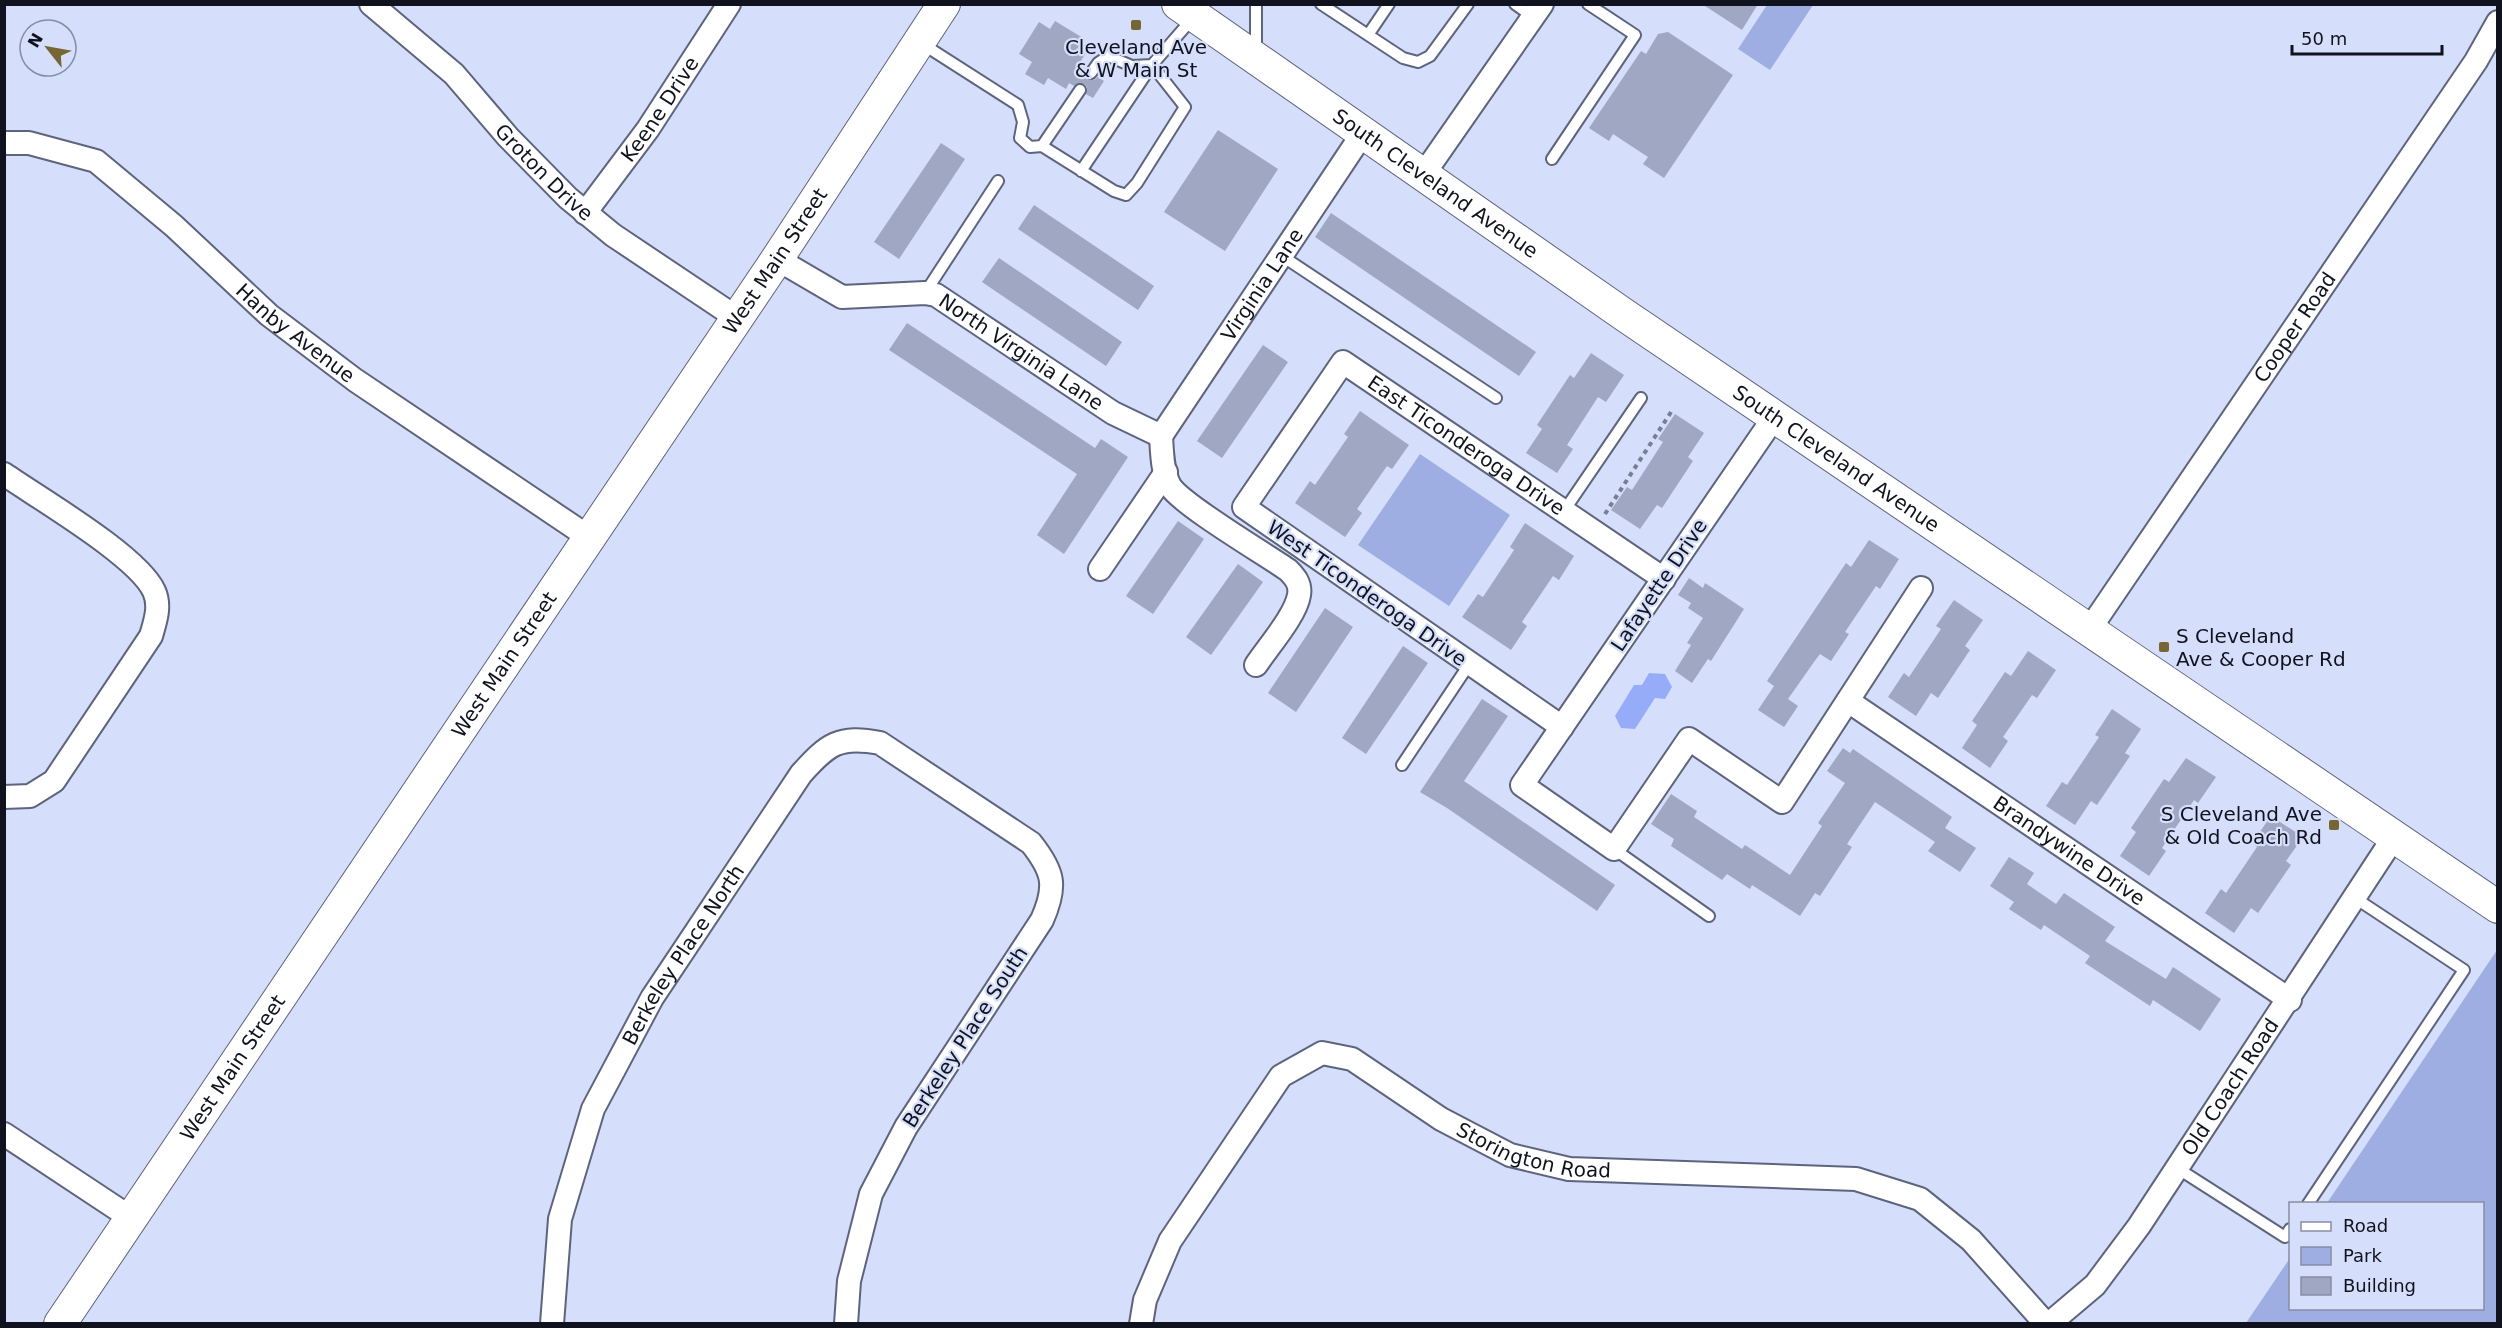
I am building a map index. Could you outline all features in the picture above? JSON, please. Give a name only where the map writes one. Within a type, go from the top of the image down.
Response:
[{"type":"main road","name":"West Main Street","points":[[60,1323],[777,259],[944,4]]},
{"type":"main road","name":"South Cleveland Avenue","points":[[1186,8],[1623,314],[2498,907]]},
{"type":"street","name":"Groton Drive","points":[[371,4],[454,74],[508,137],[585,213],[613,235],[737,318]]},
{"type":"street","name":"Keene Drive","points":[[585,213],[648,129],[729,4]]},
{"type":"street","points":[[1423,175],[1538,11]]},
{"type":"street","name":"Cooper Road","points":[[2089,630],[2476,61],[2498,22]]},
{"type":"street","name":"Virginia Lane","points":[[1161,435],[1363,133]]},
{"type":"street","name":"Hanby Avenue","points":[[4,143],[29,143],[96,161],[174,226],[270,315],[355,381],[590,538]]},
{"type":"street","name":"North Virginia Lane","points":[[777,259],[842,297],[925,293],[936,295],[1113,413],[1161,435]]},
{"type":"street","name":"East Ticonderoga Drive","points":[[1293,435],[1343,362],[1664,579]]},
{"type":"street","name":"Lafayette Drive","points":[[1614,849],[1522,784],[1775,416]]},
{"type":"street","points":[[1161,435],[1170,486],[1187,501],[1288,570],[1297,580],[1300,593],[1296,606],[1256,665]]},
{"type":"street","name":"West Ticonderoga Drive","points":[[1293,435],[1244,507],[1562,728]]},
{"type":"street","points":[[1100,569],[1166,472]]},
{"type":"street","points":[[4,474],[123,556],[144,575],[155,594],[158,616],[151,636],[54,781],[30,796],[4,798]]},
{"type":"street","points":[[1614,849],[1689,739],[1782,802],[1921,588]]},
{"type":"street","name":"Brandywine Drive","points":[[1848,701],[2290,1000]]},
{"type":"street","name":"Berkeley Place North","points":[[552,1323],[560,1219],[593,1108],[652,998],[801,774],[823,750],[839,742],[858,739],[880,743],[956,793]]},
{"type":"street","name":"Berkeley Place South","points":[[846,1323],[849,1281],[871,1194],[906,1127],[1042,920],[1050,901],[1053,880],[1045,860],[1031,843],[956,793]]},
{"type":"street","name":"Old Coach Road","points":[[2048,1323],[2095,1285],[2290,1000],[2394,837]]},
{"type":"street","name":"Storington Road","points":[[1141,1323],[1145,1300],[1170,1241],[1196,1202],[1281,1076],[1322,1053],[1352,1059],[1442,1119],[1510,1155],[1580,1170],[1856,1179],[1920,1199],[1971,1240],[2048,1323]]},
{"type":"street","points":[[4,1134],[131,1218]]},
{"type":"lane","points":[[1256,4],[1256,59]]},
{"type":"lane","points":[[1321,4],[1403,58],[1418,62],[1430,56],[1468,4]]},
{"type":"lane","points":[[1368,35],[1389,4]]},
{"type":"lane","points":[[1515,4],[1538,11]]},
{"type":"lane","points":[[1552,159],[1635,35],[1588,4]]},
{"type":"lane","points":[[1081,171],[1152,65],[1186,8]]},
{"type":"lane","points":[[919,42],[1018,105],[1023,122],[1020,138],[1030,147],[1042,146],[1114,191],[1125,195],[1137,183],[1185,107],[1152,65]]},
{"type":"lane","points":[[1091,73],[1098,63],[1108,56],[1132,66],[1152,65]]},
{"type":"lane","points":[[1042,146],[1080,90]]},
{"type":"lane","points":[[925,293],[998,181]]},
{"type":"lane","points":[[1282,256],[1496,398]]},
{"type":"lane","points":[[1564,511],[1641,398]]},
{"type":"lane","points":[[1402,765],[1470,663]]},
{"type":"lane","points":[[1614,849],[1709,916]]},
{"type":"lane","points":[[2308,1202],[2464,970],[2355,898]]},
{"type":"lane","points":[[2177,1168],[2285,1237],[2289,1231]]},
{"type":"path","points":[[1612,520],[1603,513],[1673,409]]},
{"type":"green space","points":[[1767,5],[1813,5],[1770,70],[1738,49]]},
{"type":"green space","points":[[1420,454],[1510,515],[1449,606],[1358,545]]},
{"type":"green space","points":[[2497,950],[2497,1323],[2246,1323],[2289,1259],[2289,1310],[2484,1310],[2484,1202],[2328,1202]]},
{"type":"shaded area","points":[[1649,673],[1665,674],[1672,687],[1665,699],[1655,698],[1635,729],[1621,728],[1615,716],[1634,685],[1642,685]]},
{"type":"building","points":[[1702,4],[1758,4],[1742,30]]},
{"type":"building","points":[[1055,21],[1083,38],[1078,48],[1086,53],[1078,65],[1085,69],[1084,76],[1087,79],[1094,80],[1098,77],[1104,81],[1093,98],[1086,94],[1087,87],[1084,84],[1074,86],[1069,83],[1066,89],[1048,78],[1044,85],[1025,74],[1032,62],[1019,54],[1039,22],[1050,29]]},
{"type":"building","points":[[1668,32],[1733,75],[1664,178],[1643,164],[1648,157],[1613,134],[1609,141],[1589,128],[1641,51],[1646,54],[1658,34]]},
{"type":"building","points":[[1218,130],[1278,169],[1225,251],[1164,212]]},
{"type":"building","points":[[941,143],[965,159],[899,259],[874,242]]},
{"type":"building","points":[[1034,205],[1154,286],[1138,310],[1018,229]]},
{"type":"building","points":[[1331,213],[1536,352],[1519,376],[1315,237]]},
{"type":"building","points":[[999,258],[1122,342],[1106,366],[982,282]]},
{"type":"building","points":[[907,323],[1095,448],[1101,439],[1128,457],[1064,554],[1037,535],[1077,474],[889,350]]},
{"type":"building","points":[[1263,345],[1288,362],[1222,458],[1197,441]]},
{"type":"building","points":[[1591,353],[1624,375],[1606,402],[1598,397],[1567,445],[1573,449],[1557,473],[1526,453],[1542,429],[1537,425],[1570,375],[1574,378]]},
{"type":"building","points":[[1360,411],[1409,445],[1392,469],[1387,466],[1357,509],[1362,513],[1345,537],[1295,503],[1310,481],[1315,485],[1348,437],[1344,434]]},
{"type":"building","points":[[1675,414],[1704,433],[1688,457],[1693,461],[1662,508],[1657,505],[1640,529],[1611,510],[1627,487],[1632,490],[1663,442],[1658,439]]},
{"type":"building","points":[[1178,521],[1204,539],[1153,614],[1126,596]]},
{"type":"building","points":[[1525,523],[1574,556],[1559,580],[1553,576],[1522,622],[1527,626],[1511,650],[1462,617],[1478,594],[1483,597],[1514,550],[1510,547]]},
{"type":"building","points":[[1869,540],[1899,559],[1880,589],[1876,586],[1845,632],[1849,634],[1831,661],[1820,654],[1788,699],[1798,706],[1784,727],[1758,710],[1774,686],[1767,681],[1846,563],[1851,567]]},
{"type":"building","points":[[1238,564],[1263,582],[1211,655],[1186,637]]},
{"type":"building","points":[[1689,578],[1703,588],[1705,583],[1744,609],[1711,661],[1708,659],[1692,683],[1675,671],[1691,645],[1687,643],[1703,618],[1688,608],[1691,603],[1678,595]]},
{"type":"building","points":[[1954,600],[1983,620],[1965,646],[1970,650],[1938,698],[1931,693],[1916,716],[1888,697],[1904,673],[1909,677],[1941,629],[1936,626]]},
{"type":"building","points":[[1325,608],[1353,627],[1296,712],[1268,693]]},
{"type":"building","points":[[1403,646],[1428,663],[1366,754],[1342,738]]},
{"type":"building","points":[[2028,651],[2056,670],[2037,698],[2032,695],[2003,737],[2008,741],[1990,768],[1962,748],[1977,725],[1972,721],[2005,672],[2011,676]]},
{"type":"building","points":[[1482,699],[1508,716],[1464,781],[1615,885],[1597,911],[1420,792]]},
{"type":"building","points":[[2112,709],[2141,729],[2125,753],[2130,756],[2097,805],[2091,801],[2075,825],[2046,806],[2062,782],[2067,785],[2099,737],[2095,735]]},
{"type":"building","points":[[1843,748],[1850,753],[1853,749],[1952,817],[1945,828],[1976,848],[1960,872],[1928,851],[1935,842],[1875,802],[1847,844],[1852,847],[1820,896],[1815,893],[1800,916],[1752,885],[1750,889],[1727,874],[1722,880],[1671,846],[1674,839],[1651,824],[1671,794],[1697,811],[1694,817],[1742,849],[1745,845],[1790,875],[1822,826],[1818,823],[1845,783],[1827,771]]},
{"type":"building","points":[[2186,758],[2216,777],[2198,803],[2194,800],[2162,848],[2166,851],[2149,876],[2120,856],[2136,832],[2131,828],[2164,779],[2169,782]]},
{"type":"building","points":[[2271,816],[2303,837],[2286,861],[2291,865],[2258,913],[2251,908],[2234,933],[2205,913],[2221,889],[2226,893],[2257,847],[2252,843]]},
{"type":"building","points":[[2009,857],[2034,873],[2027,884],[2056,904],[2064,893],[2115,927],[2105,941],[2166,979],[2173,967],[2221,999],[2200,1031],[2153,1000],[2150,1006],[2085,963],[2090,956],[2044,925],[2041,930],[2009,909],[2014,902],[1990,886]]},
{"type":"place","name":"Cleveland Ave & W Main St","points":[[1136,25]]},
{"type":"place","name":"S Cleveland Ave & Cooper Rd","points":[[2164,647]]},
{"type":"place","name":"S Cleveland Ave & Old Coach Rd","points":[[2334,825]]}]
